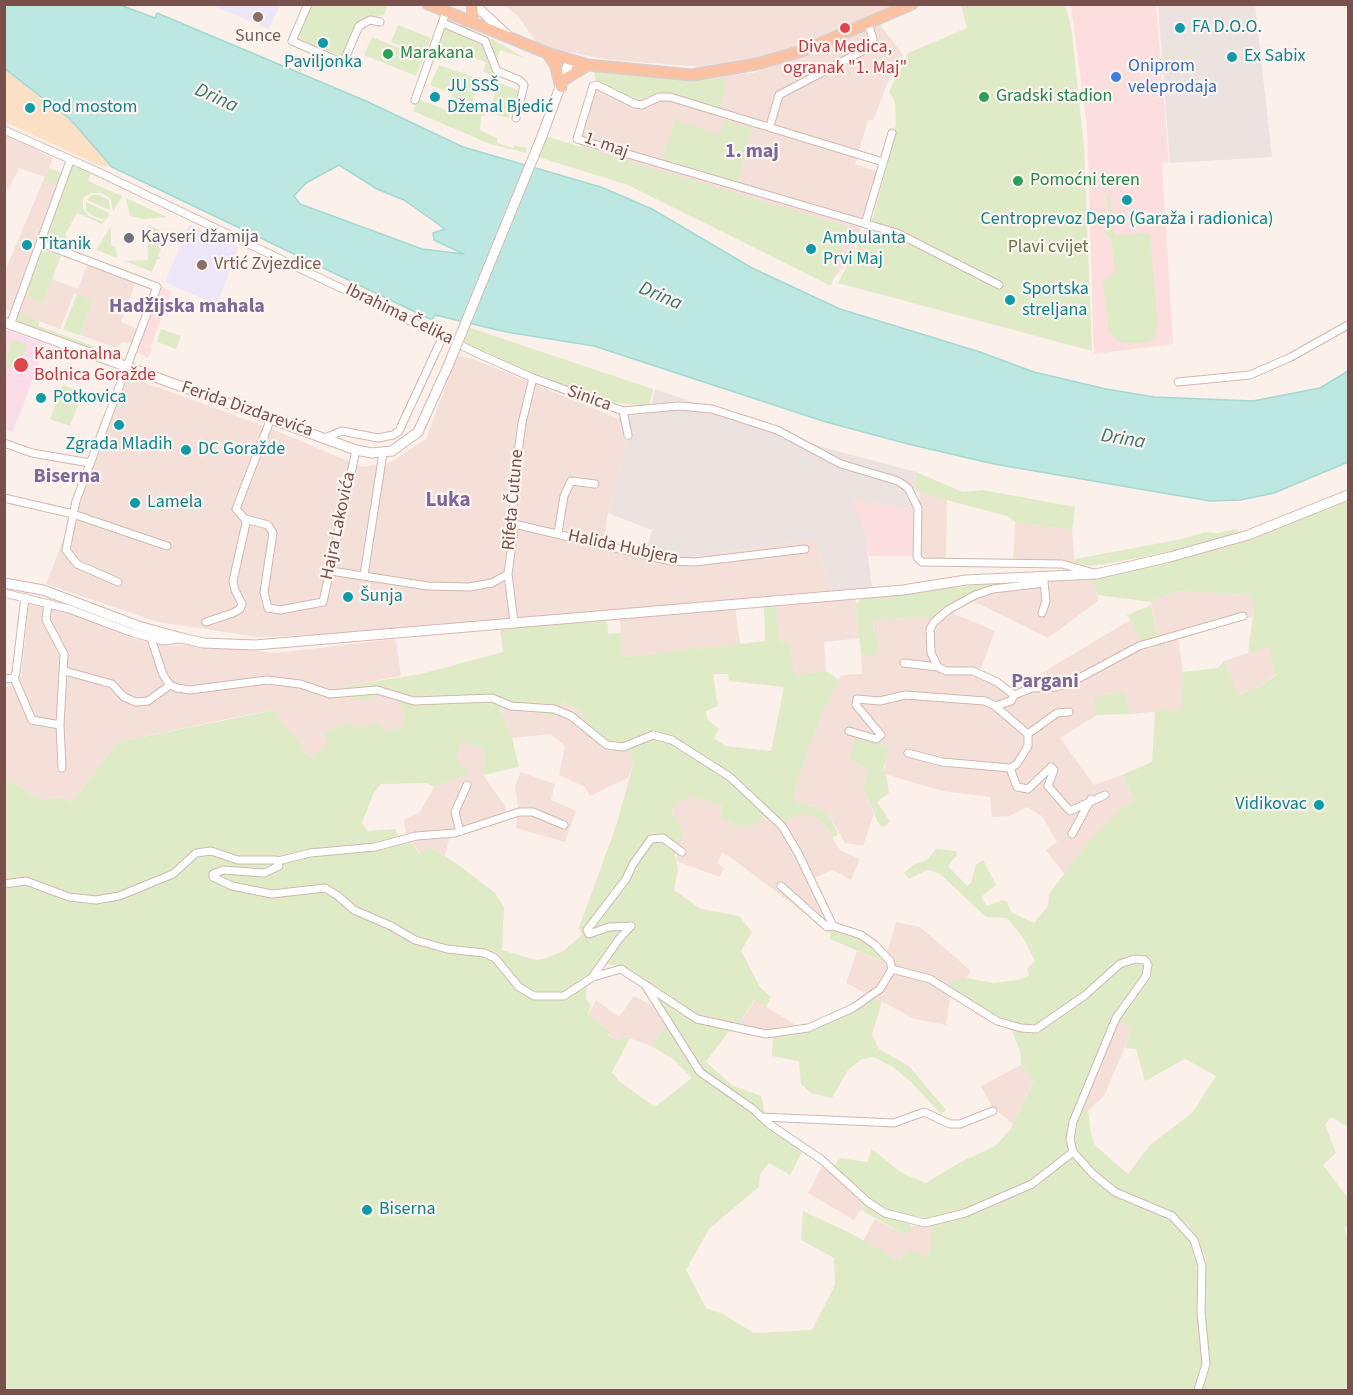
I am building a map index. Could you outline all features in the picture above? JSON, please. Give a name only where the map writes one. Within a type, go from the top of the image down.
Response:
[{"type":"main road","points":[[428,4],[445,17],[466,21],[570,60],[588,65],[666,74],[712,73],[757,64],[805,50],[912,5]]},
{"type":"main road","points":[[466,21],[474,15],[473,4]]},
{"type":"main road","points":[[547,53],[555,64],[563,83],[588,65]]},
{"type":"street","points":[[308,4],[292,40],[343,63],[359,26],[370,20],[380,21]]},
{"type":"street","points":[[473,4],[513,39]]},
{"type":"street","points":[[415,100],[445,17],[485,41],[497,71],[519,80],[524,85],[516,118]]},
{"type":"street","points":[[770,126],[779,94],[870,47],[873,39],[868,23]]},
{"type":"street","points":[[364,575],[383,453],[402,446],[418,432],[448,366],[563,83],[570,60]]},
{"type":"street","name":"1. maj","points":[[883,162],[670,97],[659,97],[642,105],[635,104],[597,85],[593,86],[577,139],[897,233],[999,285]]},
{"type":"street","name":"Ibrahima Čelika","points":[[4,130],[533,378]]},
{"type":"street","points":[[865,225],[892,133]]},
{"type":"street","points":[[8,323],[70,161]]},
{"type":"street","points":[[40,243],[157,287],[90,463],[73,514],[66,550],[77,564],[118,582]]},
{"type":"street","name":"Ferida Dizdarevića","points":[[8,323],[126,368],[356,450],[383,453]]},
{"type":"street","points":[[1178,382],[1250,375],[1291,357],[1348,325]]},
{"type":"street","points":[[325,438],[342,431],[378,438],[393,435],[399,431],[443,336]]},
{"type":"street","points":[[435,356],[442,350],[462,345]]},
{"type":"street","name":"Sinica","points":[[533,378],[623,411],[628,435]]},
{"type":"street","name":"Rifeta Čutune","points":[[514,622],[508,574],[514,524],[513,491],[517,451],[533,378]]},
{"type":"street","points":[[623,411],[679,406],[712,409],[777,430],[841,464],[898,481],[908,488],[918,508],[917,557],[922,562],[1062,564],[1096,574]]},
{"type":"street","points":[[206,622],[233,613],[240,609],[242,604],[235,590],[234,581],[245,519],[236,509],[271,418]]},
{"type":"street","points":[[4,443],[32,453],[90,463]]},
{"type":"street","name":"Hajra Lakovića","points":[[245,519],[268,525],[273,532],[264,592],[268,608],[280,610],[323,602],[356,450]]},
{"type":"street","points":[[558,533],[564,496],[571,481],[595,484]]},
{"type":"street","points":[[938,667],[931,653],[930,629],[934,622],[948,610],[984,592],[1044,580],[1096,574],[1170,557],[1248,535],[1348,495]]},
{"type":"street","points":[[4,498],[73,514],[166,546]]},
{"type":"street","name":"Halida Hubjera","points":[[514,524],[671,561],[695,562],[805,549]]},
{"type":"street","points":[[331,572],[428,585],[469,587],[492,583],[508,574]]},
{"type":"street","points":[[4,583],[43,590],[138,626],[182,638],[203,643],[255,645],[903,590],[966,580],[1044,580]]},
{"type":"street","points":[[1042,613],[1046,601],[1044,580]]},
{"type":"street","points":[[4,593],[48,603],[151,638],[164,641],[182,638]]},
{"type":"street","points":[[25,597],[14,678],[32,720],[60,725]]},
{"type":"street","points":[[48,603],[46,620],[64,654],[65,671],[60,725],[62,768]]},
{"type":"street","points":[[995,706],[1011,701],[1014,695],[1032,688],[1056,687],[1070,683],[1139,646],[1243,616]]},
{"type":"street","points":[[151,638],[159,666],[170,685],[190,690],[267,680],[300,684],[330,694],[377,690],[414,701],[499,699],[511,706],[554,709],[571,716],[607,746],[622,747],[653,735],[672,740],[730,777],[782,826],[828,910],[833,926]]},
{"type":"street","points":[[904,663],[938,667],[946,671],[973,671],[996,682],[1014,695]]},
{"type":"street","points":[[65,671],[112,684],[124,697],[136,702],[148,701],[170,685]]},
{"type":"street","points":[[4,679],[14,678]]},
{"type":"street","points":[[849,731],[876,739],[881,735],[856,705],[857,699],[880,701],[905,695],[985,701],[995,706],[1028,734],[1028,746],[1017,764],[1010,768],[951,763],[908,753]]},
{"type":"street","points":[[1028,734],[1057,713],[1069,712]]},
{"type":"street","points":[[1010,768],[1017,787],[1028,789],[1047,768],[1053,767],[1048,786],[1070,812],[1075,832],[1091,799]]},
{"type":"street","points":[[460,832],[455,812],[467,785]]},
{"type":"street","points":[[1070,812],[1091,799],[1105,795]]},
{"type":"street","points":[[4,884],[26,881],[54,893],[96,900],[119,896],[173,874],[196,853],[211,851],[238,860],[278,861],[310,853],[375,848],[405,838],[441,836],[519,812],[533,812],[564,825]]},
{"type":"street","points":[[278,861],[279,866],[264,873],[223,870],[213,874],[213,877],[232,886],[272,894],[325,888],[354,910],[391,926],[415,940],[447,949],[484,953],[495,958],[519,987],[534,996],[564,996],[593,976],[619,939],[632,926],[609,927],[589,934],[587,930],[626,879],[644,847],[651,839],[658,837],[670,842],[682,852]]},
{"type":"street","points":[[593,976],[621,969],[697,1019],[766,1034],[808,1028],[836,1017],[869,999],[880,989],[892,969],[890,961],[875,945],[861,935],[833,926],[827,927],[781,886]]},
{"type":"street","points":[[892,969],[930,979],[997,1021],[1021,1028],[1036,1029],[1084,996],[1120,964],[1135,959],[1145,960],[1148,965],[1146,976],[1116,1018],[1073,1122],[1070,1139],[1074,1152],[1093,1174],[1115,1192],[1172,1216],[1194,1240],[1202,1266],[1201,1311],[1206,1364],[1198,1390]]},
{"type":"street","points":[[643,983],[700,1072],[822,1160],[868,1202],[885,1213],[925,1223],[993,1203],[1032,1184],[1074,1152]]},
{"type":"street","points":[[762,1117],[894,1123],[924,1112],[950,1124],[960,1124],[993,1112]]},
{"type":"shaded area","name":"Sunce","points":[[280,4],[269,29],[212,5]]},
{"type":"shaded area","points":[[504,5],[901,5],[824,38],[761,59],[705,67],[610,60],[539,46],[518,16]]},
{"type":"shaded area","points":[[1071,5],[1156,5],[1169,162],[1162,163],[1173,344],[1094,354],[1087,127]]},
{"type":"shaded area","points":[[1158,5],[1255,5],[1272,157],[1170,163]]},
{"type":"shaded area","name":"1. maj","points":[[878,22],[903,55],[888,82],[873,120],[868,120],[855,164],[881,173],[848,262],[832,280],[704,205],[576,161],[596,79],[602,72],[692,78],[753,73],[817,50]]},
{"type":"shaded area","points":[[5,135],[53,158],[45,177],[19,168],[9,189],[5,187]]},
{"type":"shaded area","name":"Titanik","points":[[43,181],[53,183],[59,181],[12,312],[5,309],[5,271]]},
{"type":"shaded area","name":"Vrtić Zvjezdice","points":[[189,225],[238,247],[217,305],[165,282]]},
{"type":"shaded area","points":[[88,263],[136,282],[121,322],[138,329],[133,344],[122,342],[117,348],[80,335],[93,301],[74,293],[60,329],[18,313],[24,296],[43,303],[52,279],[78,289]]},
{"type":"shaded area","points":[[162,287],[172,292],[150,347],[152,349],[148,358],[136,352]]},
{"type":"shaded area","name":"Kantonalna Bolnica Goražde","points":[[4,329],[46,344],[13,432],[5,429]]},
{"type":"shaded area","points":[[457,356],[473,359],[617,418],[626,445],[608,513],[604,541],[686,558],[814,539],[832,591],[334,634],[258,637],[158,622],[46,584],[127,376],[267,427],[362,467],[389,463],[426,439]]},
{"type":"shaded area","points":[[655,389],[829,449],[916,472],[915,510],[853,500],[865,534],[872,587],[832,591],[814,539],[686,558],[646,550],[652,530],[608,513],[626,445],[618,420],[620,406],[651,406]]},
{"type":"shaded area","points":[[920,493],[947,500],[946,559],[923,559],[919,553],[922,518],[918,498]]},
{"type":"shaded area","points":[[853,500],[915,510],[914,556],[869,556]]},
{"type":"shaded area","points":[[1015,522],[1072,530],[1075,566],[1071,569],[1013,565]]},
{"type":"shaded area","points":[[1090,580],[1098,595],[1098,601],[1048,638],[971,600],[998,591],[1047,585],[1051,581]]},
{"type":"shaded area","points":[[1177,591],[1250,595],[1254,607],[1252,617],[1178,637],[1183,672],[1181,709],[1131,714],[1122,690],[1092,699],[1097,715],[1060,738],[1094,785],[1122,775],[1135,799],[1122,808],[1092,837],[1065,875],[1046,850],[1057,842],[1042,816],[1027,807],[1009,816],[992,817],[990,797],[942,791],[882,773],[886,765],[849,759],[869,771],[863,788],[874,814],[863,846],[845,843],[828,813],[823,809],[794,801],[797,782],[821,716],[841,675],[862,674],[861,654],[879,654],[873,623],[875,620],[925,617],[936,622],[950,612],[995,631],[980,671],[1013,687],[1020,686],[1130,620],[1145,646],[1159,642],[1151,602]]},
{"type":"shaded area","points":[[855,596],[861,638],[824,642],[826,671],[795,675],[790,643],[780,641],[776,603]]},
{"type":"shaded area","points":[[29,603],[63,611],[134,639],[171,646],[190,644],[275,653],[396,639],[401,676],[340,687],[351,696],[396,693],[405,714],[403,726],[385,732],[379,722],[361,727],[349,723],[324,731],[327,746],[310,758],[297,738],[278,719],[275,710],[236,717],[118,742],[72,802],[59,797],[41,800],[11,781],[5,785],[5,687],[13,685],[21,676]]},
{"type":"shaded area","points":[[735,606],[740,644],[622,657],[620,618]]},
{"type":"shaded area","points":[[1270,646],[1276,674],[1261,686],[1237,695],[1224,661]]},
{"type":"shaded area","points":[[503,697],[510,703],[521,703],[532,711],[555,717],[563,701],[584,714],[628,748],[634,762],[628,778],[590,796],[585,787],[559,775],[565,746],[551,734],[512,738],[498,702]]},
{"type":"shaded area","points":[[463,742],[484,748],[483,775],[505,806],[505,819],[449,839],[445,856],[431,848],[420,853],[406,834],[404,820],[420,812],[434,787],[468,775],[468,769],[457,762],[459,748]]},
{"type":"shaded area","points":[[521,772],[555,784],[551,800],[576,811],[565,842],[516,828],[518,807],[515,786]]},
{"type":"shaded area","points":[[689,795],[722,805],[720,818],[741,828],[759,822],[766,815],[780,828],[825,911],[816,922],[729,856],[722,853],[717,863],[724,868],[720,877],[676,861],[679,841],[684,831],[672,814],[673,807]]},
{"type":"shaded area","points":[[806,813],[822,821],[840,850],[860,859],[851,880],[833,870],[814,878],[783,823]]},
{"type":"shaded area","points":[[896,922],[920,927],[970,970],[967,978],[953,982],[946,1025],[915,1019],[846,983],[857,951],[884,962]]},
{"type":"shaded area","points":[[634,996],[651,1005],[666,1026],[651,1046],[624,1036],[619,1042],[608,1034],[609,1030],[588,1015],[596,1000],[619,1017]]},
{"type":"shaded area","points":[[755,1000],[793,1023],[794,1028],[766,1031],[738,1026]]},
{"type":"shaded area","points":[[1114,1018],[1133,1028],[1104,1096],[1089,1110],[1082,1107],[1082,1095],[1088,1075]]},
{"type":"shaded area","points":[[1021,1065],[1034,1080],[1013,1124],[992,1107],[981,1086]]},
{"type":"shaded area","points":[[823,1165],[865,1203],[854,1220],[808,1193]]},
{"type":"shaded area","points":[[875,1219],[904,1234],[910,1232],[910,1226],[933,1226],[931,1249],[927,1257],[901,1262],[863,1241]]},
{"type":"green space","points":[[312,5],[388,5],[384,15],[360,21],[343,57],[297,38]]},
{"type":"green space","name":"Plavi cvijet","points":[[961,5],[1065,5],[1071,26],[1084,147],[1092,351],[838,283],[873,217],[891,151],[896,124],[895,102],[889,91],[908,53],[967,28]]},
{"type":"green space","points":[[446,17],[527,59],[500,50],[495,66],[487,39],[445,21]]},
{"type":"green space","points":[[398,25],[431,38],[424,56],[391,42]]},
{"type":"green space","points":[[444,28],[482,43],[496,77],[483,72],[486,62],[437,45]]},
{"type":"green space","name":"Marakana","points":[[372,37],[423,58],[416,76],[364,55]]},
{"type":"green space","points":[[439,65],[476,78],[481,77],[471,104],[489,110],[499,83],[518,90],[509,118],[488,113],[481,117],[480,130],[497,138],[497,143],[513,148],[514,145],[527,148],[526,153],[490,144],[413,111],[418,99],[448,111],[453,94],[430,85]]},
{"type":"green space","points":[[594,71],[671,79],[725,78],[721,109],[662,93],[635,101],[595,79]]},
{"type":"green space","points":[[675,120],[719,135],[725,120],[752,128],[737,184],[662,163]]},
{"type":"green space","points":[[545,136],[849,227],[831,286],[628,185],[538,157]]},
{"type":"green space","points":[[72,164],[92,171],[88,181],[122,196],[113,212],[111,199],[102,193],[91,193],[83,198],[83,209],[89,216],[102,221],[111,214],[102,224],[77,213],[65,235],[68,241],[65,249],[43,240]]},
{"type":"green space","points":[[49,168],[62,173],[59,181],[53,184],[43,181]]},
{"type":"green space","points":[[1110,193],[1114,235],[1150,233],[1158,327],[1155,337],[1147,343],[1124,343],[1116,340],[1109,331],[1103,282],[1115,272],[1111,238],[1104,234],[1110,225],[1106,196]]},
{"type":"green space","points":[[91,195],[99,195],[109,200],[110,210],[87,200]]},
{"type":"green space","points":[[126,198],[167,217],[144,219],[130,216]]},
{"type":"green space","points":[[86,202],[109,213],[108,217],[102,219],[91,215],[86,210]]},
{"type":"green space","points":[[149,225],[165,233],[165,246],[162,247]]},
{"type":"green space","points":[[111,226],[111,245],[116,247],[117,258],[96,250]]},
{"type":"green space","points":[[147,226],[161,249],[158,256],[161,259],[157,259],[152,272],[125,261],[148,260]]},
{"type":"green space","points":[[47,250],[61,256],[43,303],[24,296],[41,251]]},
{"type":"green space","points":[[77,294],[93,301],[80,335],[63,330]]},
{"type":"green space","points":[[18,313],[40,321],[38,326],[124,357],[120,360],[18,322],[16,319]]},
{"type":"green space","points":[[468,327],[653,389],[649,406],[596,401],[536,375],[462,341]]},
{"type":"green space","points":[[161,329],[181,336],[176,349],[157,342]]},
{"type":"green space","points":[[11,339],[27,345],[18,371],[5,366]]},
{"type":"green space","points":[[63,385],[83,392],[70,426],[50,419]]},
{"type":"green space","points":[[916,472],[963,492],[983,490],[1075,507],[1072,530],[1015,522],[1007,516],[916,492]]},
{"type":"green space","points":[[1348,501],[1348,1127],[1331,1117],[1325,1125],[1336,1153],[1323,1165],[1348,1198],[1348,1224],[1345,1229],[1348,1238],[1348,1390],[5,1390],[5,785],[11,781],[41,800],[59,797],[72,802],[118,742],[275,710],[278,719],[297,738],[310,758],[327,746],[324,731],[349,723],[361,727],[379,722],[385,732],[403,726],[405,714],[396,693],[355,700],[351,696],[342,697],[340,687],[421,674],[503,652],[500,628],[607,618],[608,634],[621,633],[622,657],[765,641],[764,604],[776,603],[780,641],[790,643],[795,675],[826,671],[839,680],[821,716],[797,782],[794,801],[823,809],[828,813],[838,834],[833,838],[822,821],[806,813],[783,823],[766,815],[759,822],[741,828],[720,818],[722,805],[689,796],[673,807],[672,814],[684,831],[675,856],[678,869],[674,890],[701,909],[739,916],[752,932],[741,951],[760,987],[771,997],[766,1007],[754,1000],[734,1032],[729,1031],[706,1062],[733,1086],[761,1096],[765,1114],[703,1071],[644,980],[625,967],[600,963],[584,982],[587,985],[586,998],[591,1006],[588,1015],[609,1030],[608,1035],[618,1041],[623,1036],[630,1038],[612,1072],[619,1081],[655,1107],[692,1078],[673,1059],[651,1046],[666,1026],[697,1074],[753,1113],[802,1152],[790,1175],[769,1163],[760,1174],[759,1187],[709,1229],[686,1270],[706,1308],[723,1314],[754,1333],[812,1330],[835,1285],[834,1258],[801,1240],[803,1211],[850,1233],[901,1262],[908,1250],[927,1257],[931,1249],[931,1219],[886,1210],[869,1199],[834,1166],[840,1158],[867,1162],[872,1149],[902,1173],[926,1183],[959,1163],[995,1146],[1010,1130],[1034,1081],[1021,1065],[1020,1051],[1011,1028],[981,1017],[949,994],[953,981],[967,978],[993,983],[1018,980],[1029,975],[1027,969],[1035,961],[1024,939],[1007,918],[986,917],[939,873],[927,870],[909,879],[904,873],[913,865],[927,860],[936,849],[956,851],[957,855],[948,866],[967,886],[971,883],[976,865],[983,860],[996,885],[981,897],[987,906],[1003,900],[1007,902],[1011,912],[1034,923],[1048,906],[1049,894],[1092,837],[1122,808],[1135,799],[1122,775],[1152,762],[1155,711],[1181,709],[1183,672],[1218,668],[1224,661],[1238,695],[1261,686],[1276,675],[1269,647],[1248,653],[1254,607],[1249,595],[1177,591],[1151,602],[1098,595],[1090,580],[1248,540]],"holes":[[[713,674],[728,674],[729,681],[784,687],[771,751],[725,746],[714,738],[719,729],[707,719],[706,711],[718,706]],[[503,697],[510,703],[522,703],[536,712],[555,717],[563,701],[584,714],[579,728],[593,741],[607,748],[628,748],[634,762],[616,826],[579,928],[582,935],[562,952],[543,959],[536,960],[502,950],[504,907],[495,893],[456,863],[431,848],[419,853],[406,834],[399,836],[395,829],[368,831],[362,823],[374,792],[381,784],[426,783],[434,787],[468,775],[468,769],[457,762],[459,748],[463,742],[484,748],[483,775],[519,767],[512,738],[498,703]],[[1114,1018],[1132,1028],[1125,1048],[1136,1049],[1145,1081],[1185,1059],[1216,1076],[1192,1113],[1150,1145],[1128,1174],[1095,1145],[1088,1110],[1082,1106],[1088,1075]],[[1113,1187],[1173,1214],[1188,1225],[1206,1258],[1205,1274],[1199,1274],[1193,1247],[1176,1223],[1114,1194]]]},
{"type":"green space","points":[[1237,529],[1239,533],[1169,552],[1089,566],[1075,563],[1075,559],[1182,539],[1205,532],[1218,533]]},
{"type":"green space","points":[[1012,581],[1051,581],[1047,585],[998,591],[980,597],[962,605],[936,622],[925,617],[875,620],[874,632],[878,635],[879,654],[861,654],[856,604],[862,598]]},
{"type":"green space","points":[[1151,605],[1159,642],[1145,647],[1127,615]]},
{"type":"green space","points":[[1123,690],[1131,714],[1097,715],[1092,699]]},
{"type":"green space","points":[[855,739],[890,747],[882,772],[886,774],[889,793],[877,802],[890,821],[886,826],[882,827],[878,822],[863,788],[869,771],[849,759]]},
{"type":"green space","points":[[834,930],[858,937],[872,946],[885,959],[884,962],[830,939],[830,932]]},
{"type":"green space","points":[[875,998],[882,1002],[872,1034],[879,1049],[909,1066],[946,1110],[941,1114],[911,1082],[893,1067],[873,1057],[862,1059],[848,1070],[832,1098],[811,1093],[801,1084],[799,1061],[772,1056],[773,1036],[808,1031]]},
{"type":"green space","points":[[865,1203],[911,1224],[910,1232],[904,1234],[861,1210]]},
{"type":"sand","name":"Pod mostom","points":[[4,69],[70,119],[112,167],[98,165],[5,122]]},
{"type":"water","name":"Drina","points":[[4,5],[120,5],[155,18],[157,13],[366,101],[463,147],[601,187],[652,209],[752,268],[840,309],[980,352],[1034,372],[1106,389],[1154,397],[1253,401],[1320,388],[1348,371],[1348,462],[1274,493],[1240,500],[1210,501],[994,464],[908,444],[826,422],[594,346],[506,332],[435,315],[432,320],[112,167],[70,119],[5,69]],"holes":[[[339,165],[377,189],[404,200],[445,229],[433,233],[434,240],[464,254],[422,249],[300,204],[294,196],[306,183]]]},
{"type":"place","name":"Sunce","points":[[258,17]]},
{"type":"place","name":"Diva Medica, ogranak \"1. Maj\"","points":[[845,28]]},
{"type":"place","name":"FA D.O.O.","points":[[1180,28]]},
{"type":"place","name":"Paviljonka","points":[[323,43]]},
{"type":"place","name":"Marakana","points":[[388,54]]},
{"type":"place","name":"Ex Sabix","points":[[1232,57]]},
{"type":"place","name":"Oniprom veleprodaja","points":[[1116,77]]},
{"type":"place","name":"JU SSŠ Džemal Bjedić","points":[[435,97]]},
{"type":"place","name":"Gradski stadion","points":[[984,97]]},
{"type":"place","name":"Pod mostom","points":[[30,108]]},
{"type":"place","name":"Pomoćni teren","points":[[1018,181]]},
{"type":"place","name":"Centroprevoz Depo (Garaža i radionica)","points":[[1127,200]]},
{"type":"place","name":"Kayseri džamija","points":[[129,238]]},
{"type":"place","name":"Titanik","points":[[27,245]]},
{"type":"place","name":"Ambulanta Prvi Maj","points":[[811,249]]},
{"type":"place","name":"Vrtić Zvjezdice","points":[[202,265]]},
{"type":"place","name":"Sportska streljana","points":[[1010,300]]},
{"type":"place","name":"Kantonalna Bolnica Goražde","points":[[21,365]]},
{"type":"place","name":"Potkovica","points":[[41,398]]},
{"type":"place","name":"Zgrada Mladih","points":[[119,425]]},
{"type":"place","name":"DC Goražde","points":[[186,450]]},
{"type":"place","name":"Lamela","points":[[135,503]]},
{"type":"place","name":"Šunja","points":[[348,597]]},
{"type":"place","name":"Vidikovac","points":[[1319,805]]},
{"type":"place","name":"Biserna","points":[[367,1210]]},
{"type":"district","name":"1. maj","points":[[752,153]]},
{"type":"district","name":"Hadžijska mahala","points":[[187,308]]},
{"type":"district","name":"Biserna","points":[[67,478]]},
{"type":"district","name":"Luka","points":[[448,501]]},
{"type":"district","name":"Pargani","points":[[1045,683]]}]
